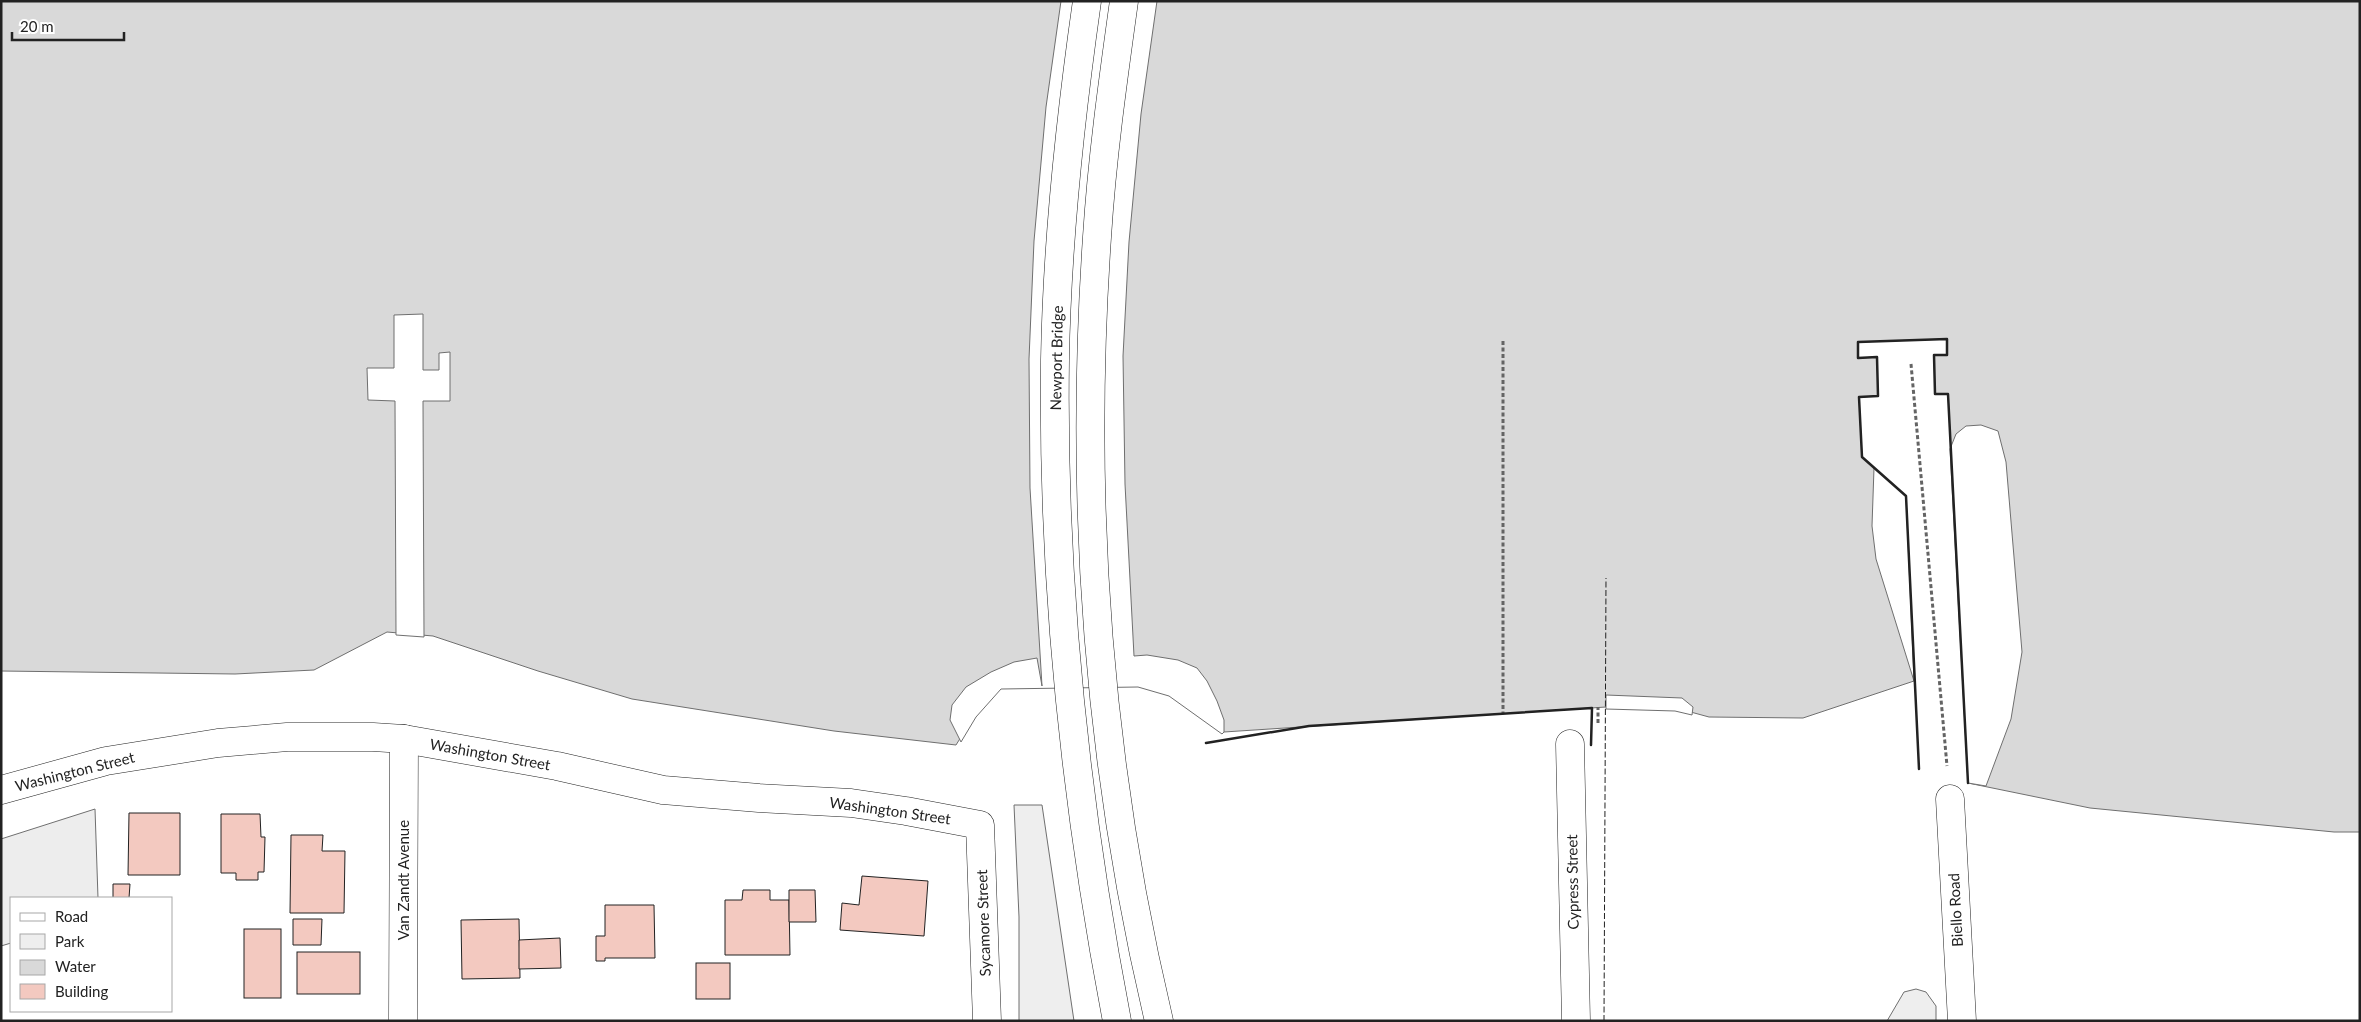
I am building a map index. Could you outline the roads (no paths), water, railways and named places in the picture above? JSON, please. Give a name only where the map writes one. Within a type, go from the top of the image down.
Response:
[{"type":"main road","name":"Newport Bridge","points":[[1087,1],[1070,129],[1060,243],[1055,360],[1056,488],[1070,716],[1085,831],[1117,1021]]},
{"type":"main road","points":[[1124,1],[1104,158],[1097,236],[1091,350],[1091,483],[1105,710],[1119,821],[1145,960],[1159,1021]]},
{"type":"main road","name":"Washington Street","points":[[1,790],[106,761],[218,744],[287,737],[354,736],[404,739],[557,766],[662,790],[851,803],[980,825]]},
{"type":"main road","name":"Van Zandt Avenue","points":[[403,1021],[404,739]]},
{"type":"main road","name":"Cypress Street","points":[[1570,744],[1576,1021]]},
{"type":"main road","name":"Biello Road","points":[[1950,800],[1962,1021]]},
{"type":"main road","name":"Sycamore Street","points":[[980,825],[987,1021]]},
{"type":"water","points":[[1,1],[2360,1],[2360,832],[2334,832],[2090,808],[1968,783],[1948,394],[1935,394],[1934,355],[1947,355],[1947,339],[1858,342],[1858,358],[1877,357],[1878,396],[1859,397],[1862,457],[1906,496],[1914,681],[1803,718],[1709,717],[1676,708],[1606,707],[1224,732],[1171,693],[1139,684],[1000,687],[974,716],[956,745],[834,731],[632,699],[538,671],[433,636],[387,632],[314,670],[235,674],[1,671]]}]
